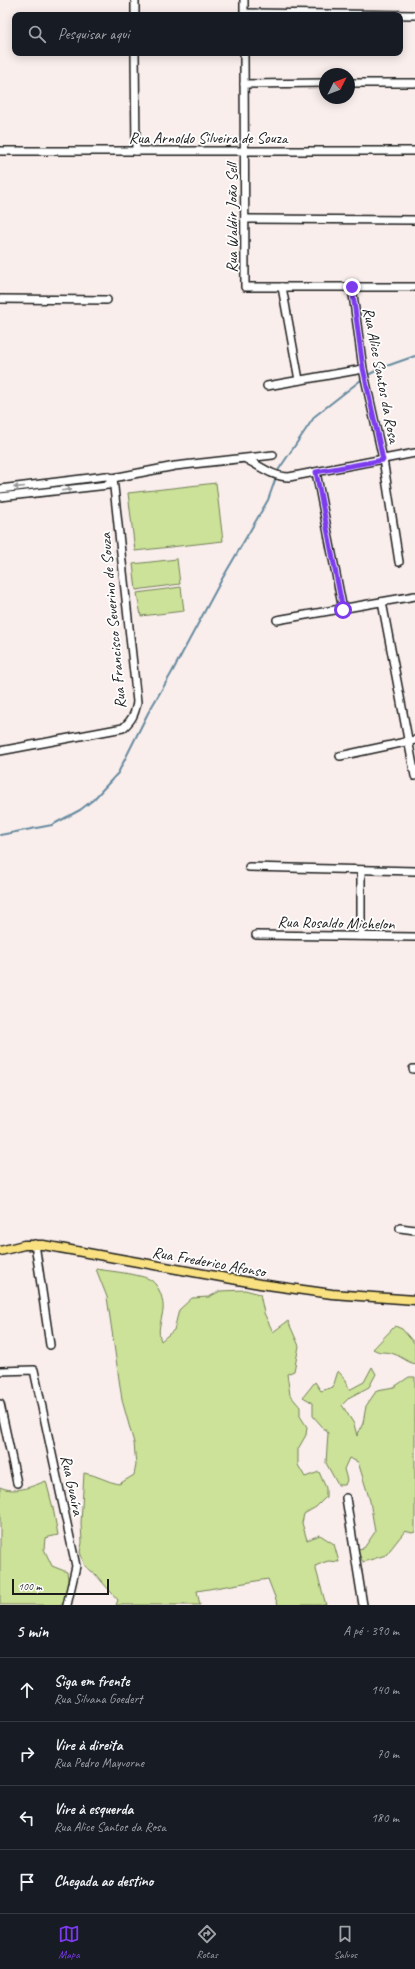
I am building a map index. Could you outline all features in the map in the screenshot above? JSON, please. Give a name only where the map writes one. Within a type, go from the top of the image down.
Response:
[{"type":"main road","name":"Rua Frederico Afonso","points":[[0,1251],[35,1244],[260,1284],[332,1294],[415,1300]]},
{"type":"street","points":[[135,0],[135,12]]},
{"type":"street","points":[[244,0],[244,12]]},
{"type":"street","points":[[403,15],[415,15]]},
{"type":"street","points":[[135,56],[136,151]]},
{"type":"street","name":"Rua Waldir João Sell","points":[[244,56],[245,287],[282,287]]},
{"type":"street","points":[[355,84],[415,83]]},
{"type":"street","points":[[244,84],[319,84]]},
{"type":"street","name":"Rua Arnoldo Silveira de Souza","points":[[0,151],[415,151]]},
{"type":"street","points":[[245,219],[415,220]]},
{"type":"street","points":[[299,380],[282,287],[415,287]]},
{"type":"street","name":"Rua Alice Santos da Rosa","points":[[352,287],[363,368],[383,460],[399,562]]},
{"type":"street","points":[[0,299],[107,300]]},
{"type":"street","points":[[267,386],[363,368]]},
{"type":"street","points":[[246,459],[274,474],[283,477],[415,453]]},
{"type":"street","points":[[0,488],[41,485],[106,476],[113,478],[175,466],[273,455]]},
{"type":"street","points":[[316,472],[343,610]]},
{"type":"street","points":[[0,497],[108,485],[113,478]]},
{"type":"street","name":"Rua Francisco Severino de Souza","points":[[0,751],[123,728],[132,721],[136,712],[113,478]]},
{"type":"street","points":[[41,485],[42,493]]},
{"type":"street","points":[[277,620],[343,610],[415,596]]},
{"type":"street","points":[[382,602],[412,741],[415,776]]},
{"type":"street","points":[[340,756],[412,741]]},
{"type":"street","points":[[249,867],[415,871]]},
{"type":"street","points":[[361,870],[361,936]]},
{"type":"street","name":"Rua Rosaldo Michelon","points":[[256,934],[415,937]]},
{"type":"street","points":[[400,1228],[415,1230]]},
{"type":"street","points":[[35,1244],[50,1345]]},
{"type":"street","name":"Rua Guaíra","points":[[0,1371],[34,1370],[76,1566],[67,1605]]},
{"type":"street","points":[[0,1404],[17,1483]]},
{"type":"street","points":[[346,1498],[363,1605]]},
{"type":"green space","points":[[216,483],[223,541],[135,551],[128,493]]},
{"type":"green space","points":[[177,559],[180,584],[136,590],[133,564]]},
{"type":"green space","points":[[181,587],[184,611],[141,616],[137,593]]},
{"type":"green space","points":[[96,1269],[140,1276],[151,1280],[154,1283],[161,1294],[163,1302],[163,1311],[159,1330],[161,1341],[174,1330],[179,1310],[192,1298],[209,1297],[220,1291],[245,1290],[260,1294],[264,1313],[273,1332],[288,1321],[299,1346],[294,1371],[287,1374],[290,1395],[300,1407],[300,1416],[307,1427],[306,1435],[298,1449],[298,1465],[305,1477],[319,1472],[326,1488],[326,1497],[316,1507],[304,1514],[302,1523],[307,1540],[320,1535],[334,1544],[339,1562],[328,1561],[315,1566],[326,1605],[278,1605],[268,1579],[197,1591],[200,1605],[116,1605],[118,1600],[95,1574],[85,1566],[80,1552],[82,1543],[81,1523],[84,1473],[119,1484],[134,1475],[136,1465],[134,1443],[122,1400],[107,1297]]},
{"type":"green space","points":[[395,1326],[402,1329],[415,1344],[415,1364],[394,1354],[376,1351],[373,1349]]},
{"type":"green space","points":[[372,1367],[376,1374],[369,1387],[350,1397],[342,1405],[354,1424],[357,1436],[363,1423],[366,1406],[377,1390],[394,1387],[409,1377],[415,1377],[415,1532],[412,1533],[405,1531],[386,1555],[363,1562],[356,1549],[364,1548],[375,1532],[370,1501],[358,1462],[349,1458],[344,1469],[347,1480],[345,1485],[338,1485],[326,1463],[328,1433],[313,1416],[313,1403],[303,1397],[315,1382],[321,1391],[333,1387],[338,1371],[346,1380],[349,1390],[364,1382]]},
{"type":"green space","points":[[46,1481],[58,1535],[45,1538],[44,1549],[52,1566],[67,1572],[69,1586],[65,1605],[0,1605],[0,1487],[17,1490]]},
{"type":"waterway","points":[[370,374],[381,368],[415,356]]},
{"type":"waterway","points":[[0,835],[52,825],[80,810],[93,800],[118,773],[148,713],[171,674],[222,579],[268,500],[279,469],[315,416],[361,380]]},
{"type":"route","points":[[343,610],[316,472],[383,460],[363,368],[352,287]]}]
